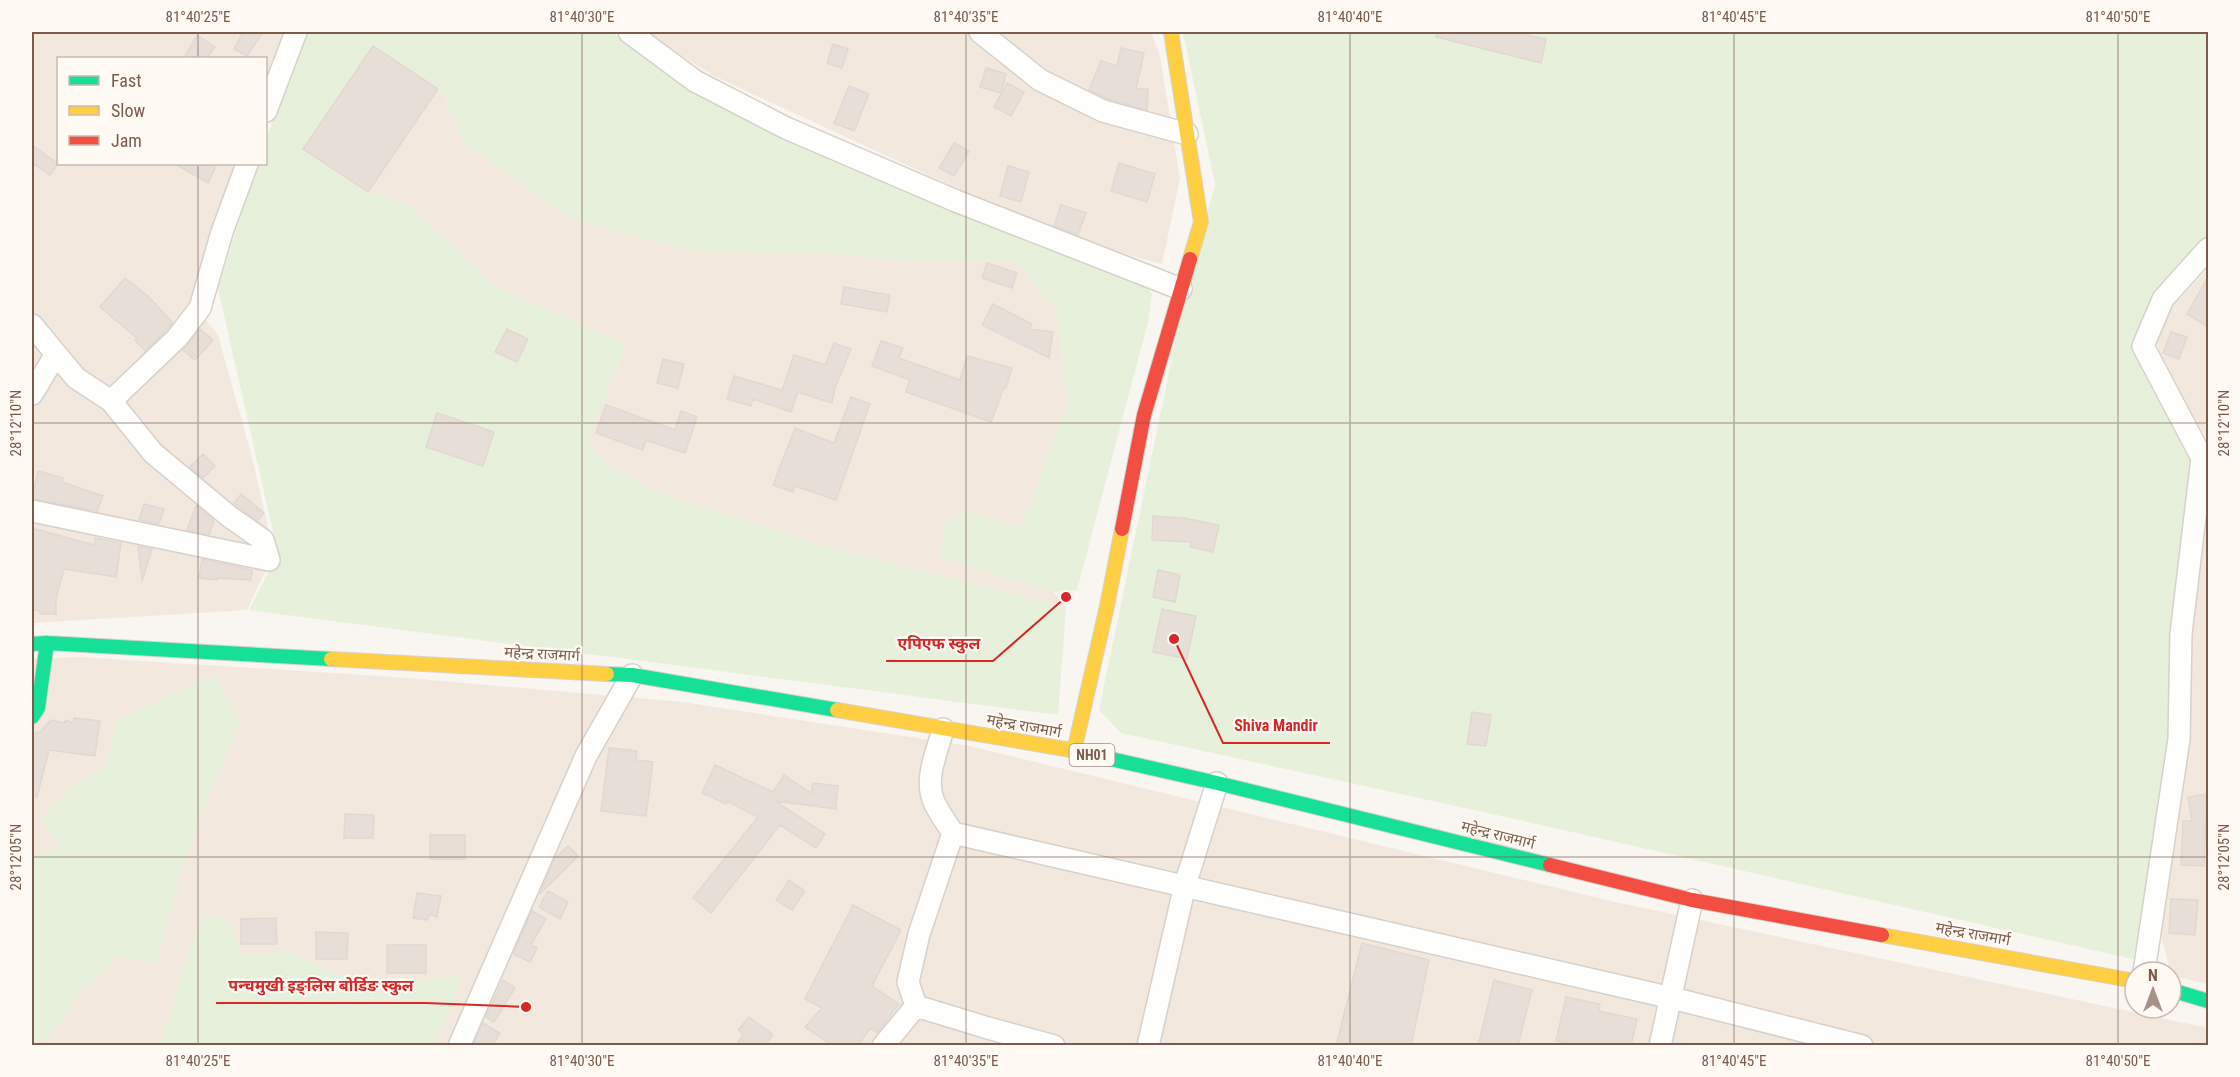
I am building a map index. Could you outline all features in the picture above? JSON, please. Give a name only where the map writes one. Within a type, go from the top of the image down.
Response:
[{"type":"main road","points":[[1074,751],[1107,606],[1144,415],[1201,222],[1171,32]]},
{"type":"main road","points":[[32,717],[38,708],[47,643]]},
{"type":"main road","name":"महेन्द्र राजमार्ग","points":[[32,644],[632,675],[1074,751],[1217,783],[1692,900],[2123,979]]},
{"type":"main road","points":[[2183,994],[2208,1001]]},
{"type":"street","points":[[267,108],[296,32]]},
{"type":"street","points":[[629,32],[695,81],[786,128],[956,201],[1181,289]]},
{"type":"street","points":[[980,32],[1040,80],[1050,85],[1104,111],[1187,134]]},
{"type":"street","points":[[111,401],[177,338],[200,308],[222,232],[247,165]]},
{"type":"street","points":[[2146,960],[2179,738],[2181,634],[2202,458],[2143,346],[2163,299],[2208,249]]},
{"type":"street","points":[[32,325],[76,378],[111,401],[153,453],[230,517],[263,540],[269,560],[32,511]]},
{"type":"street","points":[[32,394],[56,354]]},
{"type":"street","points":[[459,1046],[586,756],[632,675]]},
{"type":"street","points":[[943,729],[932,763],[930,779],[934,802],[953,833],[1672,998],[1862,1046]]},
{"type":"street","points":[[1148,1046],[1185,885],[1217,783]]},
{"type":"street","points":[[916,1006],[908,982],[919,934],[953,833]]},
{"type":"street","points":[[1660,1046],[1692,900]]},
{"type":"street","points":[[884,1046],[916,1006]]},
{"type":"street","points":[[916,1006],[1054,1046]]},
{"type":"shaded area","points":[[32,32],[287,32],[267,84],[267,57],[57,57],[57,165],[238,165],[193,304],[218,335],[253,461],[274,553],[247,610],[32,623]]},
{"type":"shaded area","points":[[643,32],[1151,32],[1160,57],[1180,178],[1162,264],[1060,236],[712,75]]},
{"type":"shaded area","points":[[373,46],[438,89],[447,102],[464,143],[836,254],[913,261],[1015,261],[1057,311],[1068,403],[1021,529],[940,557],[1054,592],[1066,607],[819,545],[659,493],[607,465],[587,443],[626,344],[495,287],[410,206],[368,192],[303,149]]},
{"type":"shaded area","points":[[2208,269],[2208,441],[2161,361],[2156,336],[2174,305]]},
{"type":"shaded area","points":[[2208,478],[2208,984],[2183,978],[2183,960],[2167,960],[2161,935],[2185,776],[2194,614]]},
{"type":"shaded area","points":[[79,657],[395,677],[682,702],[969,746],[1615,902],[2123,1010],[2123,1020],[2170,1020],[2208,1028],[2208,1045],[32,1045],[32,659]]},
{"type":"green space","points":[[304,32],[611,32],[658,66],[1143,282],[1152,294],[1148,322],[1077,590],[1054,592],[940,557],[946,523],[964,509],[1021,528],[1068,403],[1057,311],[1015,261],[913,261],[836,254],[694,251],[575,220],[464,143],[447,102],[438,89],[373,46],[304,149],[368,192],[410,206],[496,287],[626,344],[587,443],[607,465],[659,493],[819,545],[1066,607],[1058,715],[249,610],[278,554],[218,288],[257,165],[267,165],[267,137]]},
{"type":"green space","points":[[1183,32],[2208,32],[2208,249],[2143,346],[2202,458],[2179,739],[2133,959],[1488,813],[1121,733],[1099,710],[1178,329],[1215,184]]},
{"type":"green space","points":[[214,675],[240,723],[206,802],[179,879],[157,965],[120,955],[79,993],[49,1038],[32,1044],[32,857],[61,847],[40,819],[74,785],[105,767],[117,720]]},
{"type":"green space","points":[[201,916],[228,918],[243,956],[286,951],[329,971],[384,985],[462,976],[435,1045],[163,1045],[165,1029]]},
{"type":"building","points":[[243,32],[263,32],[247,56],[234,49]]},
{"type":"building","points":[[1437,32],[1513,32],[1546,39],[1541,63],[1436,37]]},
{"type":"building","points":[[197,35],[215,47],[208,57],[185,57]]},
{"type":"building","points":[[833,44],[848,49],[842,68],[827,63]]},
{"type":"building","points":[[373,46],[438,89],[368,192],[303,149]]},
{"type":"building","points":[[1121,48],[1144,53],[1136,89],[1148,89],[1147,110],[1108,99],[1089,90],[1101,61],[1117,66]]},
{"type":"building","points":[[986,68],[1006,74],[1001,93],[980,87]]},
{"type":"building","points":[[1007,83],[1024,92],[1011,116],[994,107]]},
{"type":"building","points":[[849,86],[869,94],[854,131],[834,123]]},
{"type":"building","points":[[954,143],[969,151],[954,176],[939,168]]},
{"type":"building","points":[[32,145],[57,165],[50,175],[32,163]]},
{"type":"building","points":[[1119,163],[1155,174],[1147,202],[1111,191]]},
{"type":"building","points":[[177,165],[217,165],[208,183]]},
{"type":"building","points":[[1008,166],[1029,172],[1021,202],[1000,196]]},
{"type":"building","points":[[1061,205],[1086,213],[1078,235],[1054,226]]},
{"type":"building","points":[[987,263],[1017,273],[1012,288],[982,278]]},
{"type":"building","points":[[2208,277],[2208,327],[2187,314]]},
{"type":"building","points":[[125,278],[148,296],[173,323],[145,351],[135,340],[137,338],[100,307]]},
{"type":"building","points":[[844,287],[890,295],[887,312],[841,304]]},
{"type":"building","points":[[993,304],[1032,324],[1029,329],[1053,332],[1049,358],[982,325]]},
{"type":"building","points":[[200,329],[213,340],[195,360],[183,350]]},
{"type":"building","points":[[507,329],[528,339],[517,362],[495,352]]},
{"type":"building","points":[[2171,332],[2187,337],[2179,359],[2163,353]]},
{"type":"building","points":[[881,341],[903,348],[899,358],[960,380],[967,356],[1012,368],[991,422],[906,392],[910,380],[872,366]]},
{"type":"building","points":[[834,343],[851,349],[835,388],[832,403],[798,392],[791,412],[753,399],[751,406],[727,399],[734,376],[782,390],[794,355],[825,365]]},
{"type":"building","points":[[663,359],[684,364],[678,388],[657,383]]},
{"type":"building","points":[[851,397],[870,404],[836,500],[795,486],[793,492],[773,485],[795,428],[834,443]]},
{"type":"building","points":[[606,405],[675,430],[681,411],[697,417],[685,453],[646,440],[643,450],[596,433]]},
{"type":"building","points":[[437,413],[494,432],[483,466],[426,447]]},
{"type":"building","points":[[203,454],[215,466],[203,478],[190,467]]},
{"type":"building","points":[[38,471],[63,478],[62,482],[103,496],[97,511],[32,499]]},
{"type":"building","points":[[241,494],[264,513],[257,521],[234,503]]},
{"type":"building","points":[[144,504],[164,509],[159,524],[139,520]]},
{"type":"building","points":[[196,506],[214,521],[209,535],[187,530]]},
{"type":"building","points":[[1153,516],[1184,518],[1219,525],[1213,552],[1190,547],[1191,542],[1152,540]]},
{"type":"building","points":[[32,528],[94,545],[95,538],[121,543],[116,577],[64,569],[56,598],[56,614],[40,614],[40,611],[32,610]]},
{"type":"building","points":[[138,546],[152,549],[142,581]]},
{"type":"building","points":[[202,559],[252,570],[251,580],[199,578]]},
{"type":"building","points":[[1158,570],[1180,575],[1175,602],[1153,597]]},
{"type":"building","points":[[1162,609],[1196,616],[1187,659],[1153,652]]},
{"type":"building","points":[[1472,712],[1491,715],[1486,746],[1467,744]]},
{"type":"building","points":[[74,718],[100,721],[95,756],[49,750],[37,797],[32,796],[33,734],[40,732],[51,720],[64,723],[66,720],[73,723]]},
{"type":"building","points":[[609,748],[637,751],[636,760],[653,762],[646,816],[601,811]]},
{"type":"building","points":[[715,765],[773,792],[784,775],[811,793],[813,783],[838,786],[836,809],[775,801],[825,834],[816,848],[780,825],[711,913],[693,898],[758,817],[727,801],[726,804],[702,793]]},
{"type":"building","points":[[2205,794],[2208,816],[2206,816],[2204,866],[2181,865],[2183,821],[2192,821],[2188,797]]},
{"type":"building","points":[[345,814],[374,815],[373,838],[344,838]]},
{"type":"building","points":[[430,835],[465,835],[465,859],[430,859]]},
{"type":"building","points":[[568,846],[578,856],[540,894],[555,858]]},
{"type":"building","points":[[789,880],[805,891],[792,910],[776,900]]},
{"type":"building","points":[[548,891],[568,902],[560,919],[539,907]]},
{"type":"building","points":[[417,893],[441,896],[437,917],[430,914],[427,920],[413,918]]},
{"type":"building","points":[[2171,899],[2198,900],[2195,935],[2169,933]]},
{"type":"building","points":[[853,905],[901,930],[872,986],[899,1004],[877,1033],[870,1028],[858,1046],[833,1046],[805,1027],[822,1008],[805,999]]},
{"type":"building","points":[[532,911],[546,919],[531,945],[537,948],[530,962],[513,954]]},
{"type":"building","points":[[276,918],[277,944],[241,944],[241,919]]},
{"type":"building","points":[[316,932],[348,933],[347,959],[316,959]]},
{"type":"building","points":[[1362,943],[1429,960],[1411,1046],[1336,1046]]},
{"type":"building","points":[[387,945],[426,945],[426,973],[387,973]]},
{"type":"building","points":[[503,980],[515,988],[494,1022],[486,1017]]},
{"type":"building","points":[[1494,980],[1532,990],[1518,1046],[1478,1046]]},
{"type":"building","points":[[1566,997],[1600,1004],[1599,1011],[1637,1019],[1631,1046],[1578,1046],[1556,1041]]},
{"type":"building","points":[[749,1017],[773,1035],[765,1046],[736,1046],[743,1034],[738,1030]]},
{"type":"building","points":[[483,1023],[500,1033],[492,1046],[479,1046],[474,1042]]},
{"type":"traffic: fast","points":[[32,717],[38,708],[47,643]]},
{"type":"traffic: fast","points":[[32,644],[331,659]]},
{"type":"traffic: fast","points":[[607,674],[632,675],[837,710]]},
{"type":"traffic: fast","points":[[1071,750],[1217,783],[1550,865]]},
{"type":"traffic: fast","points":[[2183,994],[2208,1001]]},
{"type":"traffic: slow","points":[[1171,32],[1201,222],[1190,259]]},
{"type":"traffic: slow","points":[[1074,751],[1122,529]]},
{"type":"traffic: slow","points":[[331,659],[607,674]]},
{"type":"traffic: slow","points":[[837,710],[1071,750]]},
{"type":"traffic: slow","points":[[1882,935],[2123,979]]},
{"type":"traffic: jam","points":[[1122,529],[1144,415],[1190,259]]},
{"type":"traffic: jam","points":[[1550,865],[1692,900],[1882,935]]},
{"type":"place","name":"एपिएफ स्कुल","points":[[1066,597]]},
{"type":"place","name":"Shiva Mandir","points":[[1174,639]]},
{"type":"place","name":"पन्चमुखी इङ्लिस बोर्डिङ स्कुल","points":[[526,1007]]}]
